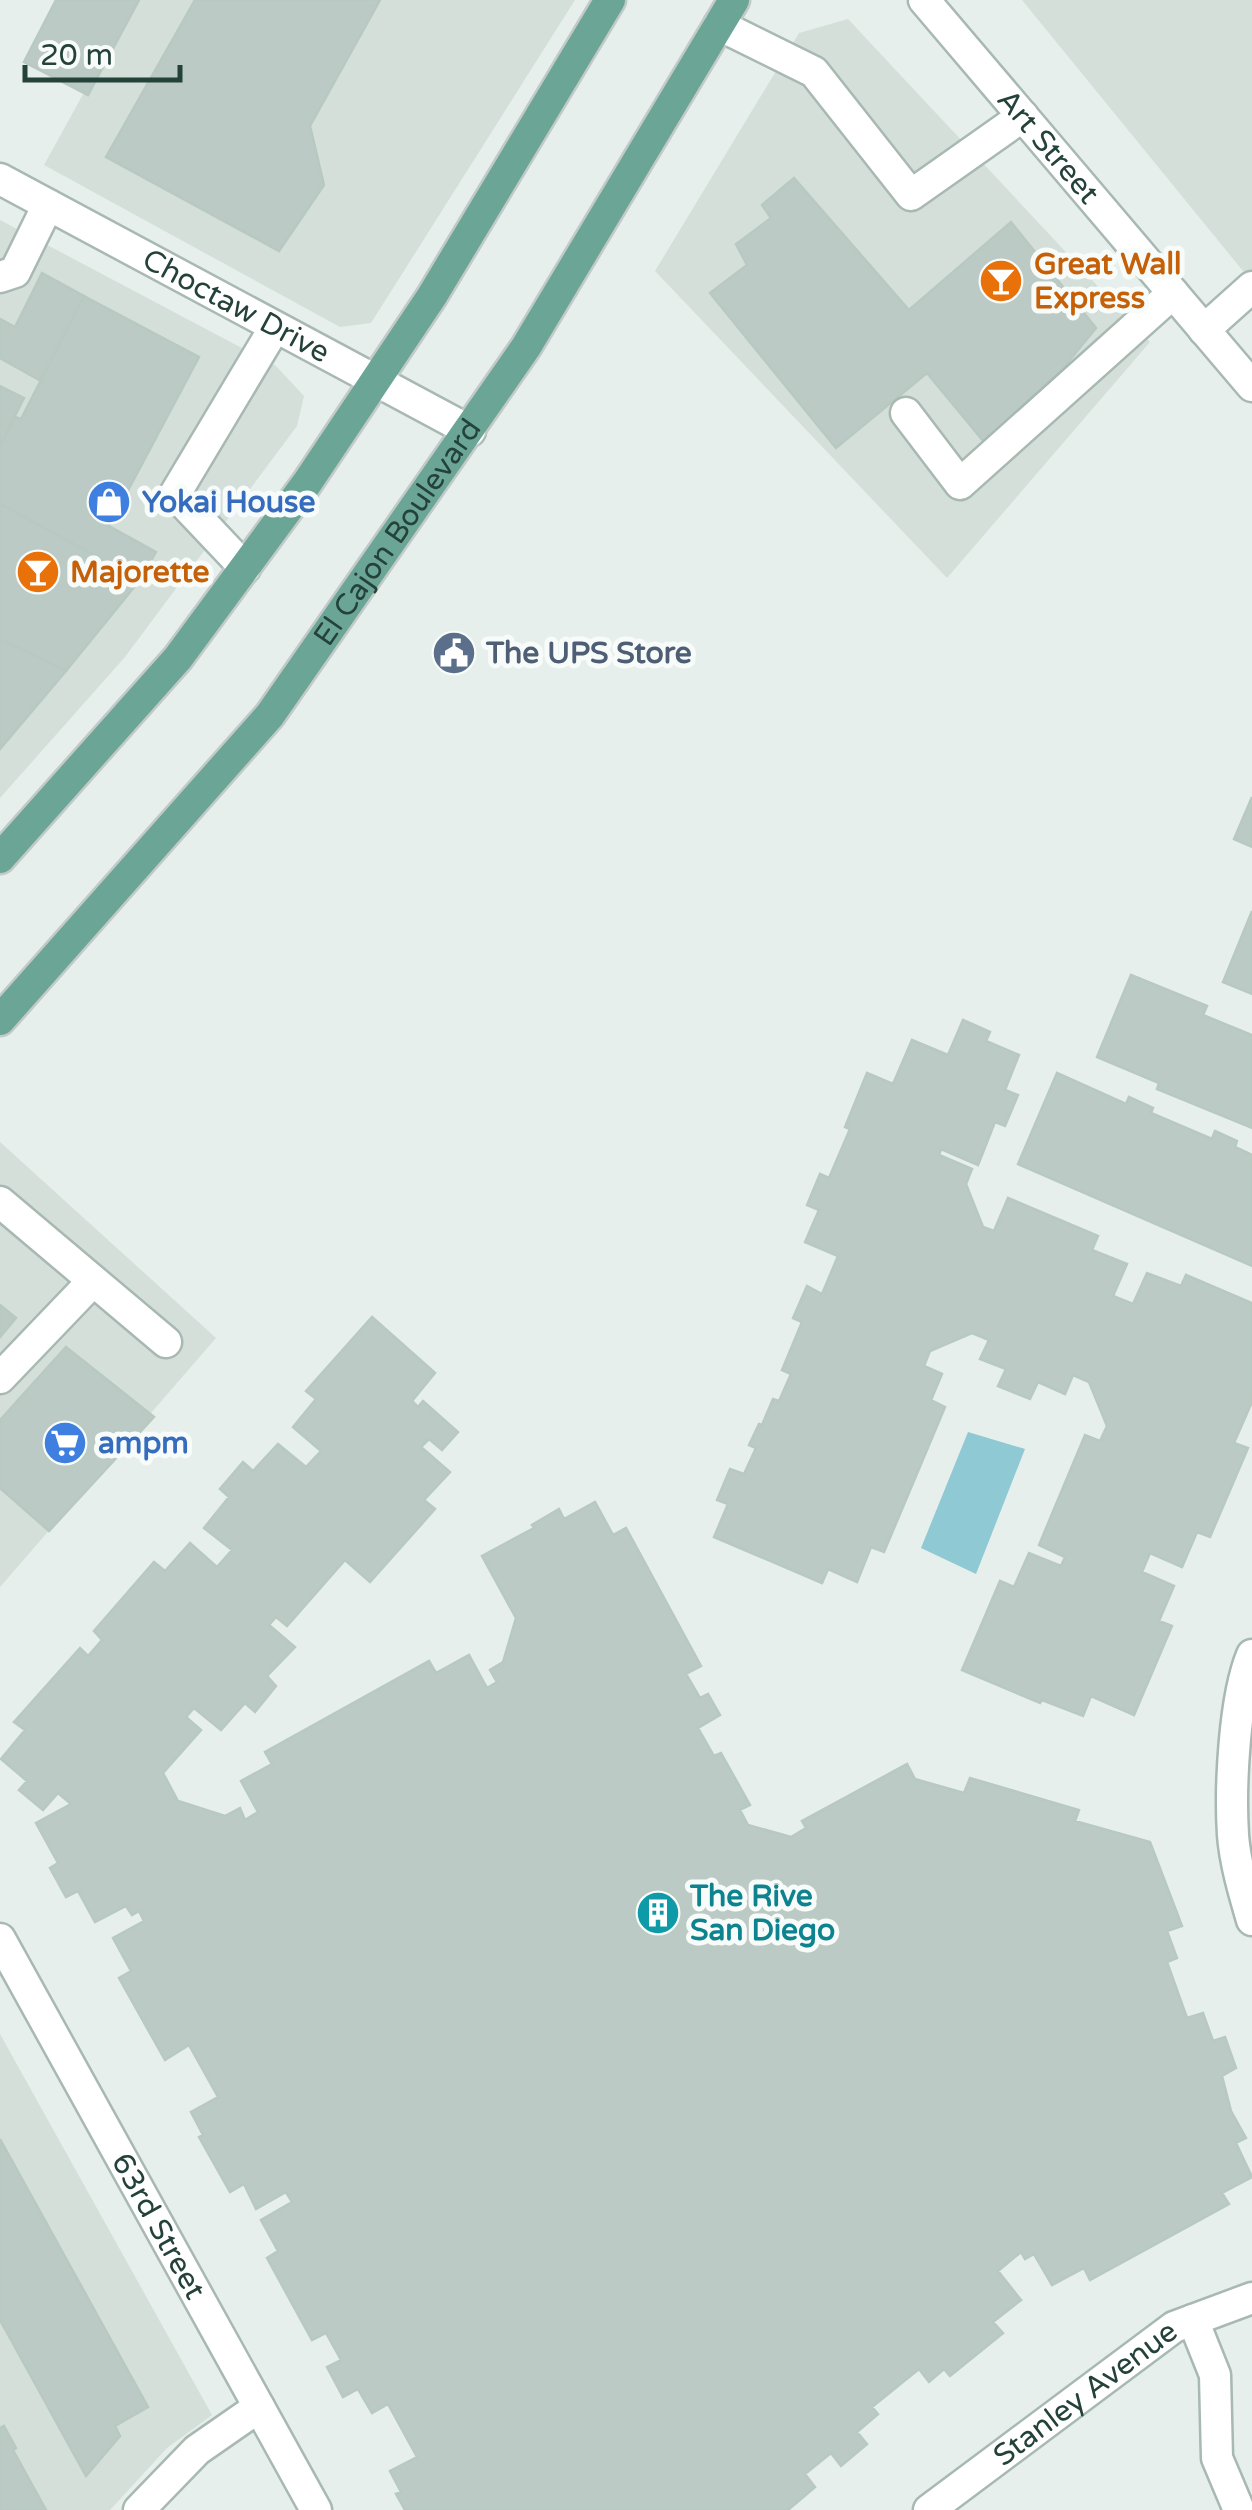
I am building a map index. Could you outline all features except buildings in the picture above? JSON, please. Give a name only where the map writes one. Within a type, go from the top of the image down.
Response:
[{"type":"main road","points":[[0,858],[178,658],[245,568],[432,296],[610,0]]},
{"type":"main road","name":"El Cajon Boulevard","points":[[0,1020],[270,715],[526,348],[726,12]]},
{"type":"street","name":"Art Street","points":[[924,0],[1252,386]]},
{"type":"street","points":[[726,12],[814,72],[912,196],[1023,116]]},
{"type":"street","name":"Choctaw Drive","points":[[0,179],[470,431]]},
{"type":"street","points":[[0,277],[15,272],[48,205]]},
{"type":"street","points":[[1204,330],[1252,287]]},
{"type":"street","points":[[906,413],[960,484],[1173,293]]},
{"type":"street","points":[[245,568],[175,494],[275,327]]},
{"type":"street","points":[[0,1202],[166,1342]]},
{"type":"street","points":[[0,1378],[92,1282]]},
{"type":"street","points":[[1252,1655],[1244,1674],[1234,1764],[1233,1837],[1252,1920]]},
{"type":"street","name":"63rd Street","points":[[0,1939],[316,2510]]},
{"type":"street","name":"Stanley Avenue","points":[[929,2510],[1174,2326],[1252,2298]]},
{"type":"street","points":[[1192,2320],[1215,2375],[1217,2458],[1239,2510]]},
{"type":"street","points":[[139,2510],[197,2450],[260,2407]]},
{"type":"shaded area","points":[[135,0],[575,0],[371,323],[340,327],[44,165]]},
{"type":"shaded area","points":[[1022,0],[1252,0],[1252,282]]},
{"type":"shaded area","points":[[848,19],[1150,342],[947,578],[655,271],[799,33]]},
{"type":"shaded area","points":[[0,220],[276,366],[304,396],[297,426],[125,657],[0,798]]},
{"type":"shaded area","points":[[0,1142],[216,1338],[0,1587]]},
{"type":"shaded area","points":[[0,2034],[212,2415],[167,2448],[110,2510],[0,2510]]},
{"type":"water","points":[[968,1432],[1025,1449],[976,1574],[921,1548]]},
{"type":"place","name":"Great Wall Express","points":[[1001,281]]},
{"type":"place","name":"Yokai House","points":[[109,502]]},
{"type":"place","name":"Majorette","points":[[38,572]]},
{"type":"place","name":"The UPS Store","points":[[454,653]]},
{"type":"place","name":"ampm","points":[[65,1443]]},
{"type":"place","name":"The Rive San Diego","points":[[658,1913]]}]
